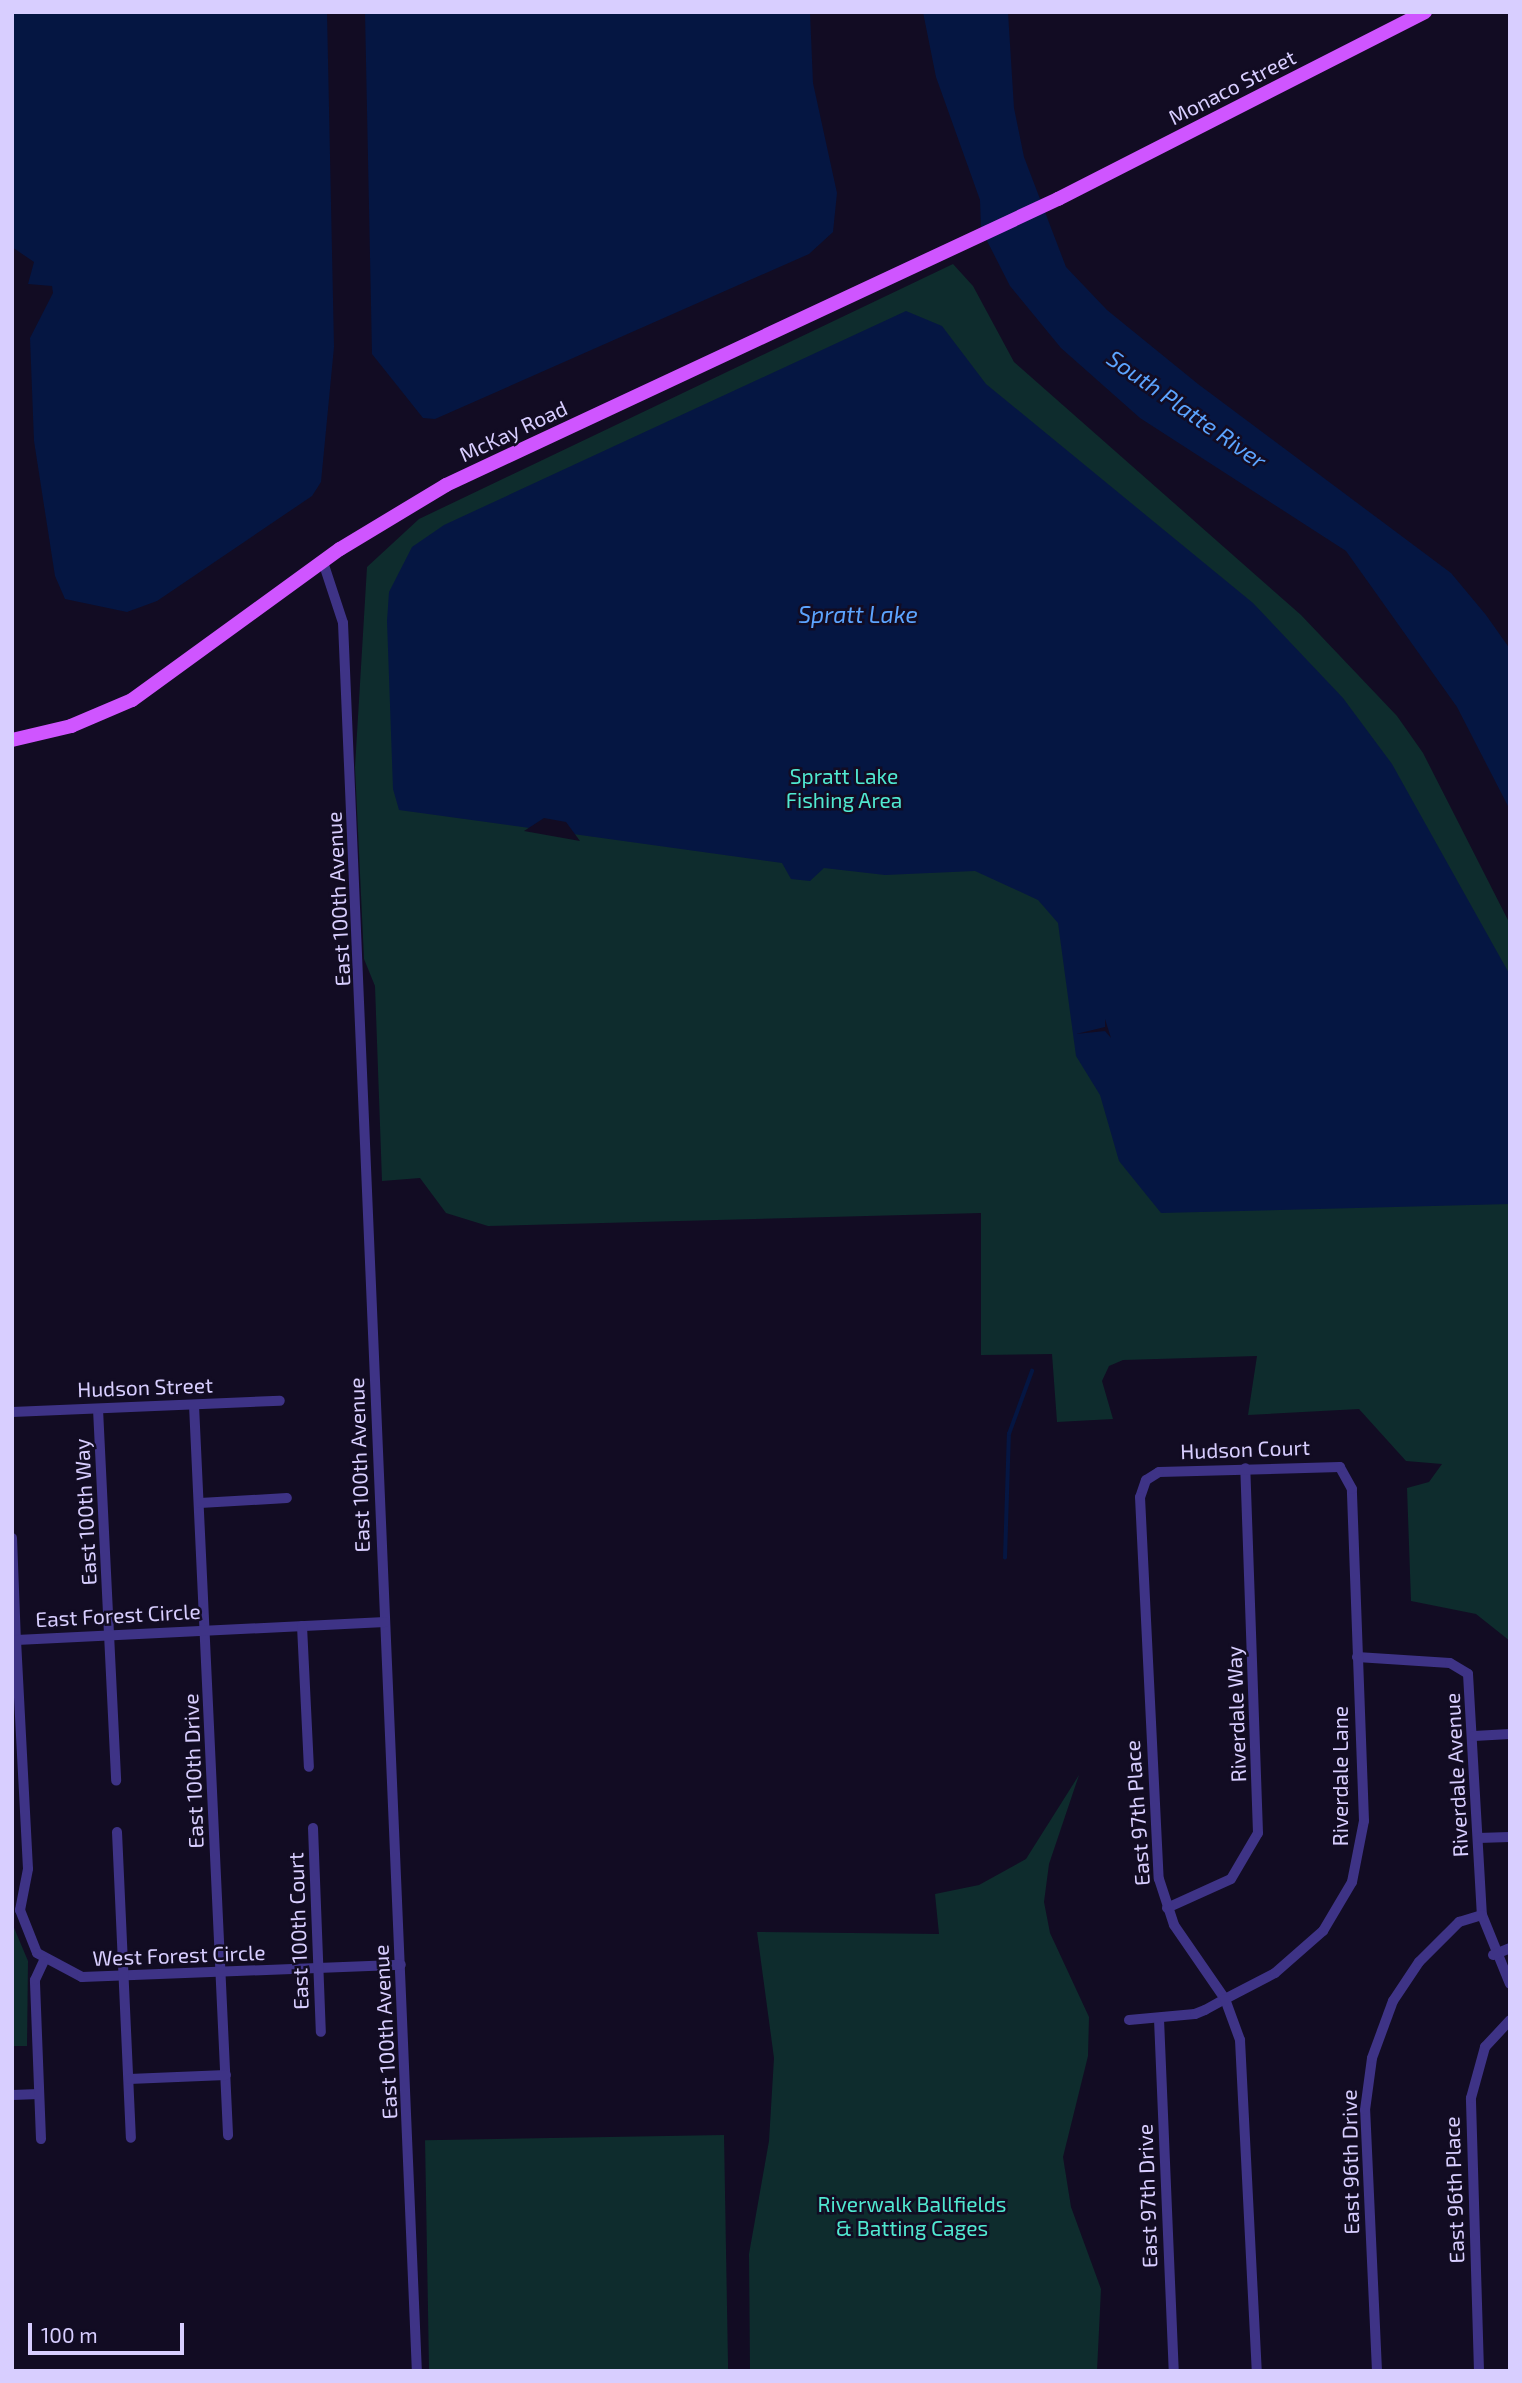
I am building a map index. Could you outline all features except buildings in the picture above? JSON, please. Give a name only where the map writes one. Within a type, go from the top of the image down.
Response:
[{"type":"main road","name":"Monaco Street","points":[[1058,200],[1425,12]]},
{"type":"main road","name":"McKay Road","points":[[12,740],[71,726],[132,700],[323,562],[446,485],[1058,200]]},
{"type":"street","name":"East 100th Avenue","points":[[323,562],[343,623],[417,2371]]},
{"type":"street","name":"Hudson Street","points":[[12,1412],[280,1401]]},
{"type":"street","name":"East 100th Drive","points":[[194,1405],[228,2135]]},
{"type":"street","name":"East 100th Way","points":[[98,1409],[111,1634],[116,1781]]},
{"type":"street","name":"Hudson Court","points":[[1144,1483],[1159,1472],[1331,1465],[1348,1476]]},
{"type":"street","name":"Riverdale Way","points":[[1167,1908],[1231,1879],[1258,1833],[1245,1468]]},
{"type":"street","name":"Riverdale Lane","points":[[1129,2020],[1195,2014],[1225,1999],[1309,1947],[1352,1882],[1364,1821],[1348,1476]]},
{"type":"street","name":"East 97th Place","points":[[1144,1483],[1155,1853],[1167,1908],[1225,1999],[1245,2078],[1256,2371]]},
{"type":"street","points":[[200,1503],[287,1498]]},
{"type":"street","points":[[12,1538],[16,1640]]},
{"type":"street","name":"East Forest Circle","points":[[18,1802],[16,1640],[385,1622]]},
{"type":"street","points":[[302,1626],[309,1767]]},
{"type":"street","name":"Riverdale Avenue","points":[[1357,1657],[1463,1668],[1471,1683],[1482,1915],[1493,1955],[1510,1984]]},
{"type":"street","points":[[1474,1736],[1510,1734]]},
{"type":"street","points":[[18,1802],[28,1869],[16,1901],[24,1932],[44,1961],[35,1980],[41,2139]]},
{"type":"street","name":"East 100th Court","points":[[313,1828],[321,2032]]},
{"type":"street","points":[[117,1832],[131,2138]]},
{"type":"street","points":[[1478,1838],[1510,1837]]},
{"type":"street","name":"East 96th Drive","points":[[1377,2371],[1365,2110],[1372,2058],[1393,2001],[1419,1962],[1459,1922],[1482,1915]]},
{"type":"street","points":[[1493,1955],[1510,1948]]},
{"type":"street","name":"West Forest Circle","points":[[44,1961],[82,1977],[401,1965]]},
{"type":"street","name":"East 97th Drive","points":[[1159,2019],[1174,2371]]},
{"type":"street","name":"East 96th Place","points":[[1479,2371],[1471,2098],[1485,2047],[1510,2020]]},
{"type":"street","points":[[129,2079],[226,2075]]},
{"type":"street","points":[[12,2095],[39,2094]]},
{"type":"green space","name":"Spratt Lake Fishing Area","points":[[953,264],[973,286],[1014,362],[1301,615],[1397,716],[1423,753],[1510,924],[1510,1641],[1476,1614],[1411,1601],[1407,1488],[1429,1482],[1442,1464],[1406,1461],[1359,1409],[1248,1415],[1257,1356],[1123,1360],[1109,1366],[1102,1381],[1113,1419],[1057,1422],[1052,1354],[981,1355],[981,1213],[488,1226],[446,1213],[420,1178],[382,1181],[375,986],[364,959],[355,767],[367,567],[419,519]]},
{"type":"green space","name":"Riverwalk Ballfields & Batting Cages","points":[[1079,1775],[1049,1864],[1044,1902],[1050,1933],[1089,2017],[1088,2056],[1063,2157],[1071,2207],[1101,2289],[1097,2371],[750,2371],[749,2254],[769,2141],[774,2058],[757,1932],[939,1934],[935,1894],[979,1885],[1026,1859]]},
{"type":"green space","points":[[12,1923],[28,1961],[27,2046],[12,2046]]},
{"type":"green space","points":[[724,2135],[728,2371],[429,2371],[425,2140]]},
{"type":"water","points":[[12,12],[327,12],[334,347],[321,482],[312,496],[157,601],[127,612],[65,599],[55,576],[34,441],[30,338],[53,293],[52,286],[28,284],[34,262],[12,247]]},
{"type":"water","points":[[365,12],[810,12],[813,83],[837,193],[833,232],[809,254],[435,419],[423,418],[372,354]]},
{"type":"water","name":"South Platte River","points":[[923,12],[1008,12],[1014,108],[1024,157],[1066,267],[1107,310],[1198,384],[1451,573],[1486,615],[1510,649],[1510,810],[1457,707],[1346,551],[1140,418],[1061,348],[1010,286],[981,229],[980,200],[936,77]]},
{"type":"water","name":"Spratt Lake","points":[[906,311],[942,326],[986,384],[1253,603],[1343,698],[1392,764],[1510,975],[1510,1204],[1161,1213],[1119,1161],[1100,1095],[1076,1056],[1058,923],[1038,900],[975,871],[885,875],[824,868],[810,881],[791,879],[782,863],[399,810],[393,789],[387,621],[389,592],[412,547],[444,525]]},
{"type":"pier","points":[[544,818],[566,822],[580,841],[524,831]]},
{"type":"pier","points":[[1105,1019],[1111,1038],[1105,1031],[1076,1034],[1105,1027]]},
{"type":"waterway","points":[[1005,1558],[1009,1434],[1032,1371]]}]
